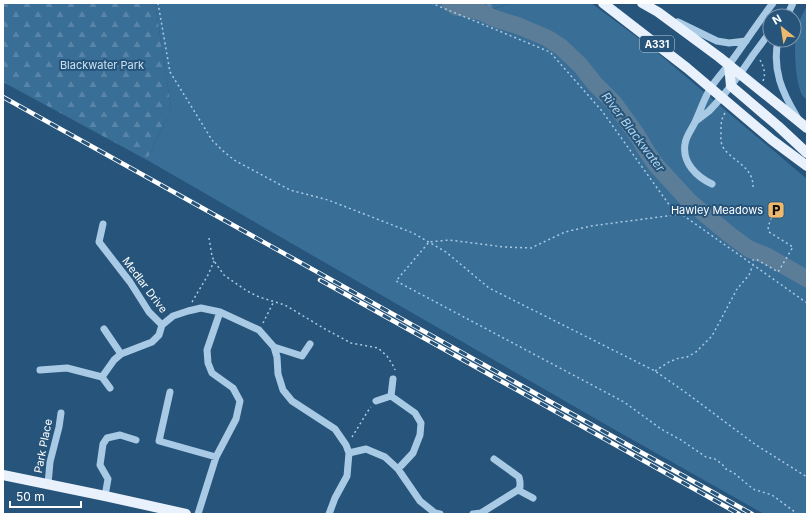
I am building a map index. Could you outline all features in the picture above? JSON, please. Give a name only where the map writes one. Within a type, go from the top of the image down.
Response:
[{"type":"main road","name":"A331","points":[[603,3],[681,63],[772,140],[807,166]]},
{"type":"main road","name":"A331","points":[[642,3],[658,12],[729,65],[807,128]]},
{"type":"main road","points":[[729,65],[731,86],[807,153]]},
{"type":"main road","points":[[3,475],[186,514]]},
{"type":"street","points":[[696,121],[700,108],[711,88],[773,3]]},
{"type":"street","points":[[658,12],[717,41],[729,43],[746,40]]},
{"type":"street","points":[[712,184],[702,180],[694,172],[686,160],[685,144],[690,130],[696,121],[722,97],[762,43]]},
{"type":"street","points":[[777,48],[777,68],[780,80],[784,93],[798,120]]},
{"type":"street","name":"Medlar Drive","points":[[103,224],[99,242],[130,282],[149,312],[162,326]]},
{"type":"street","name":"Medlar Drive","points":[[102,377],[114,360],[121,354],[152,342],[158,335],[162,326],[173,316],[188,310],[201,308],[220,312],[259,330],[274,347]]},
{"type":"street","points":[[198,514],[216,457],[236,419],[240,400],[233,388],[212,373],[208,363],[207,350],[220,312]]},
{"type":"street","points":[[104,329],[121,354]]},
{"type":"street","points":[[274,347],[302,356],[310,344]]},
{"type":"street","points":[[274,347],[277,357],[278,374],[283,390],[292,401],[335,429],[347,449],[347,476],[335,498],[329,514]]},
{"type":"street","points":[[40,370],[67,368],[102,377],[110,388]]},
{"type":"street","points":[[391,396],[393,379]]},
{"type":"street","points":[[170,392],[159,441],[216,457]]},
{"type":"street","points":[[376,401],[391,396]]},
{"type":"street","points":[[391,396],[415,413],[421,423],[420,436],[413,453],[398,469]]},
{"type":"street","name":"Park Place","points":[[48,484],[50,462],[59,427],[60,413]]},
{"type":"street","points":[[105,496],[108,479],[100,465],[103,444],[107,438],[120,435],[136,440]]},
{"type":"street","points":[[347,449],[366,450],[385,457],[398,469],[420,501],[435,513],[440,514]]},
{"type":"street","points":[[473,514],[481,513],[518,490],[520,487],[519,477],[494,459]]},
{"type":"street","points":[[518,490],[533,498]]},
{"type":"path","points":[[16,3],[26,3]]},
{"type":"path","points":[[158,3],[170,72],[212,140],[234,160],[290,190],[328,200],[413,233],[446,252],[489,288],[655,371],[686,392],[756,445],[807,477]]},
{"type":"path","points":[[431,3],[550,52],[602,111],[670,206],[807,303]]},
{"type":"path","points":[[761,61],[764,69],[764,80]]},
{"type":"path","points":[[727,110],[721,118],[721,142],[726,152],[745,167],[750,173],[753,182],[753,189]]},
{"type":"path","points":[[655,371],[669,362],[687,357],[696,352],[712,336],[737,289],[749,275],[754,259],[778,272],[793,247],[769,232],[768,227],[776,210]]},
{"type":"path","points":[[682,214],[591,226],[565,232],[531,248],[449,240],[428,242],[396,281],[624,402],[661,429],[681,440],[706,457],[715,459],[753,489],[772,496],[791,508],[797,514]]},
{"type":"path","points":[[208,238],[214,261],[224,275],[247,291],[259,297],[285,305],[351,343],[378,348],[387,356],[394,367],[396,376],[393,379]]},
{"type":"path","points":[[188,310],[208,275],[214,261]]},
{"type":"path","points":[[259,330],[274,301]]},
{"type":"path","points":[[347,449],[350,440],[376,401]]},
{"type":"green space","name":"Blackwater Park","points":[[3,3],[155,3],[171,108],[147,160],[3,82]]},
{"type":"green space","name":"Hawley Meadows","points":[[155,3],[458,3],[477,15],[511,3],[591,3],[653,49],[807,179],[807,514],[764,514],[147,160],[171,108]]},
{"type":"green space","points":[[477,3],[511,3],[490,10]]},
{"type":"green space","points":[[807,6],[807,101],[800,90],[798,82],[795,53],[795,48],[802,48],[802,15]]},
{"type":"waterway","name":"River Blackwater","points":[[450,3],[456,7],[481,12],[496,19],[519,26],[547,38],[561,47],[580,65],[595,84],[614,103],[656,165],[689,201],[749,249],[767,256],[807,279]]},
{"type":"railway","points":[[3,97],[752,514]]},
{"type":"railway","points":[[320,280],[739,514]]},
{"type":"place","name":"Hawley Meadows","points":[[776,210]]}]
